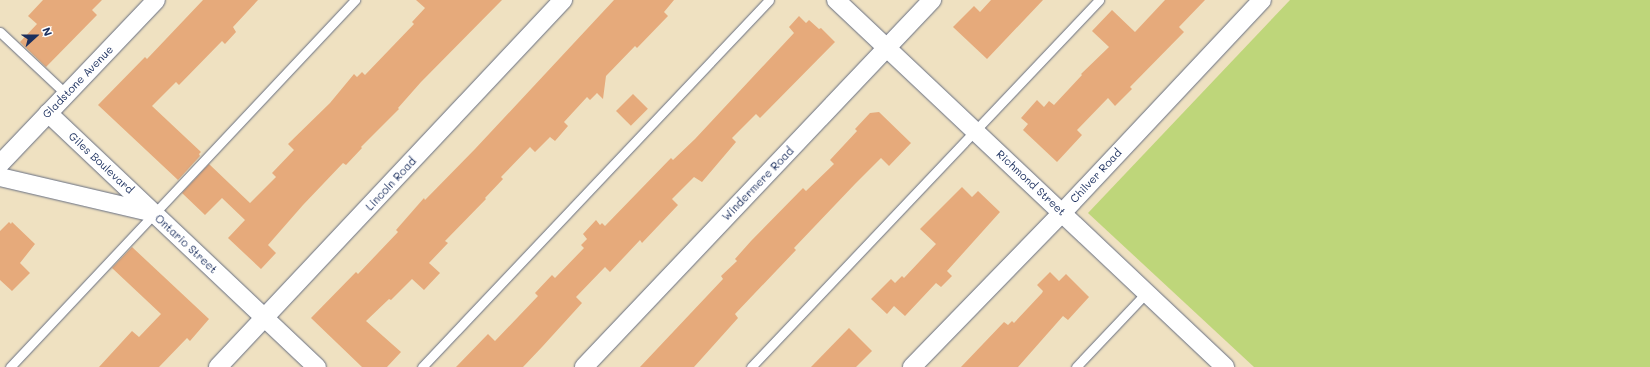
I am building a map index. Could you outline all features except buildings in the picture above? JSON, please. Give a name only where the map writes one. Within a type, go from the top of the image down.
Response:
[{"type":"street","name":"Gladstone Avenue","points":[[0,164],[156,0]]},
{"type":"street","name":"Lincoln Road","points":[[218,367],[563,0]]},
{"type":"street","name":"Richmond Street","points":[[836,0],[1225,367]]},
{"type":"street","name":"Windermere Road","points":[[584,367],[932,0]]},
{"type":"street","name":"Chilver Road","points":[[912,367],[1062,212],[1262,0]]},
{"type":"street","name":"Giles Boulevard","points":[[48,113],[154,213]]},
{"type":"street","points":[[0,149],[21,142]]},
{"type":"street","name":"Ontario Street","points":[[0,177],[154,213],[317,367]]},
{"type":"lane","points":[[10,367],[355,0]]},
{"type":"lane","points":[[422,367],[769,0]]},
{"type":"lane","points":[[751,367],[1099,0]]},
{"type":"lane","points":[[0,32],[66,94]]},
{"type":"lane","points":[[1076,367],[1146,294]]},
{"type":"green space","points":[[1290,0],[1650,0],[1650,367],[1254,367],[1088,213]]}]
